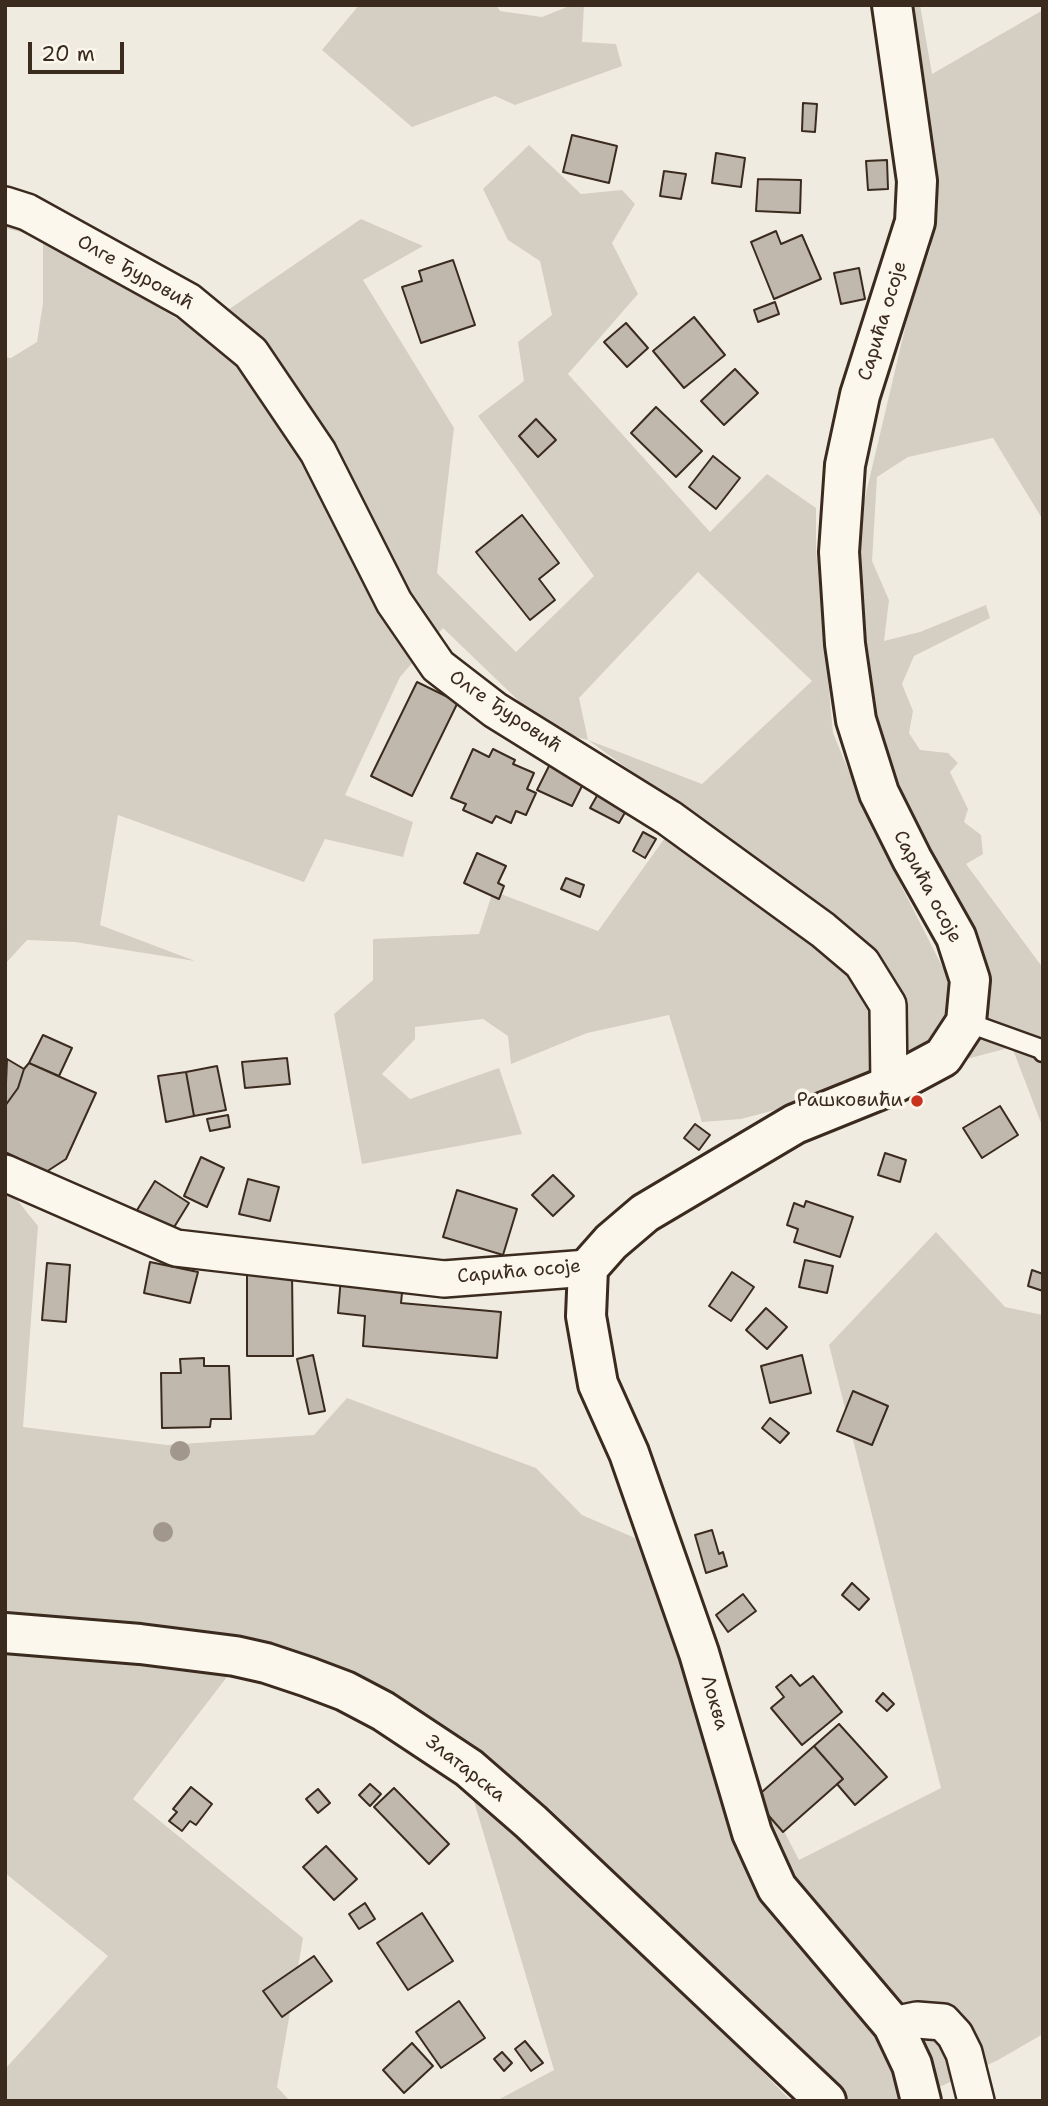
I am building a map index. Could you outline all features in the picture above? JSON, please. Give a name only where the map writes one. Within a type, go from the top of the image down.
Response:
[{"type":"street","name":"Сарића осоје","points":[[5,1173],[176,1248],[444,1279],[588,1268],[611,1242],[646,1213],[667,1200],[795,1124],[889,1086],[943,1057],[966,1022],[970,980],[956,937],[879,793],[856,720],[845,644],[839,552],[845,465],[860,396],[915,222],[917,181],[892,5]]},
{"type":"street","name":"Олге Ђуровић","points":[[5,205],[27,212],[188,301],[251,353],[318,452],[394,602],[438,666],[495,710],[669,818],[823,930],[862,964],[888,1005],[889,1086]]},
{"type":"street","name":"Локва","points":[[588,1268],[586,1316],[598,1384],[629,1453],[699,1653],[752,1833],[777,1888],[893,2025],[912,2065],[921,2101]]},
{"type":"street","name":"Златарска","points":[[5,1633],[140,1644],[245,1658],[345,1691],[383,1711],[469,1768],[521,1813],[826,2101]]},
{"type":"street","points":[[893,2025],[918,2020],[943,2022],[955,2035],[964,2053],[976,2101]]},
{"type":"lane","points":[[966,1022],[1043,1052]]},
{"type":"shaded area","points":[[359,5],[496,5],[500,11],[542,17],[572,5],[584,5],[582,42],[616,44],[622,66],[515,105],[495,96],[412,127],[322,50]]},
{"type":"shaded area","points":[[908,5],[920,5],[932,74],[1043,10],[1043,520],[993,438],[908,457],[877,477],[872,561],[889,600],[884,641],[920,632],[986,605],[990,618],[914,656],[902,684],[913,711],[909,733],[920,750],[948,753],[958,763],[950,772],[968,809],[964,822],[981,835],[983,854],[966,864],[1043,968],[1043,1128],[1012,1047],[741,1119],[702,1122],[669,1015],[587,1033],[511,1064],[508,1036],[483,1019],[415,1027],[415,1039],[382,1074],[410,1099],[499,1068],[522,1134],[362,1164],[334,1014],[373,980],[373,939],[479,934],[493,891],[598,931],[685,810],[588,740],[549,730],[443,628],[400,677],[345,795],[413,822],[403,857],[325,839],[304,882],[118,815],[100,925],[195,961],[75,942],[27,940],[5,964],[5,922],[8,921],[5,921],[5,357],[11,358],[37,342],[43,303],[43,238],[5,228],[5,216],[125,248],[158,307],[217,344],[225,312],[361,219],[423,246],[363,280],[454,428],[437,573],[516,652],[594,576],[478,416],[524,381],[518,342],[552,315],[540,261],[508,240],[483,189],[529,145],[581,194],[622,190],[635,204],[612,243],[638,294],[568,374],[710,532],[767,474],[816,508],[816,550],[833,733],[874,832],[947,976],[986,989],[882,769],[850,561],[911,303],[931,247],[931,127]],"holes":[[[698,572],[812,681],[702,784],[588,740],[579,698]]]},
{"type":"shaded area","points":[[5,1185],[38,1226],[23,1427],[167,1445],[314,1435],[347,1398],[536,1468],[582,1515],[635,1538],[641,1555],[799,1860],[941,1788],[829,1345],[936,1232],[1005,1307],[1043,1315],[1043,2034],[998,2060],[909,2101],[844,2101],[549,1808],[477,1750],[387,1697],[5,1618]]},
{"type":"shaded area","points":[[5,1654],[230,1673],[133,1799],[303,1938],[277,2087],[290,2101],[5,2101],[5,2069],[108,1956],[5,1873]]},
{"type":"shaded area","points":[[473,1798],[633,1939],[791,2101],[496,2101],[554,2070]]},
{"type":"building","points":[[803,103],[817,104],[815,132],[802,131]]},
{"type":"building","points":[[572,135],[617,146],[609,183],[563,172]]},
{"type":"building","points":[[716,153],[745,158],[741,187],[712,183]]},
{"type":"building","points":[[887,160],[888,189],[868,190],[866,161]]},
{"type":"building","points":[[664,171],[686,174],[681,199],[660,196]]},
{"type":"building","points":[[758,179],[801,180],[800,213],[756,211]]},
{"type":"building","points":[[776,231],[781,244],[802,235],[821,279],[774,299],[751,242]]},
{"type":"building","points":[[453,260],[475,325],[421,343],[402,287],[422,281],[419,271]]},
{"type":"building","points":[[859,268],[865,299],[841,304],[834,273]]},
{"type":"building","points":[[775,302],[779,314],[758,322],[754,310]]},
{"type":"building","points":[[694,317],[725,355],[684,388],[653,351]]},
{"type":"building","points":[[626,323],[648,348],[627,367],[604,342]]},
{"type":"building","points":[[735,369],[758,393],[724,425],[701,401]]},
{"type":"building","points":[[656,407],[702,451],[676,477],[631,433]]},
{"type":"building","points":[[536,419],[556,440],[538,457],[519,436]]},
{"type":"building","points":[[713,456],[740,478],[716,509],[689,487]]},
{"type":"building","points":[[522,515],[559,563],[539,579],[555,600],[530,620],[476,552]]},
{"type":"building","points":[[417,682],[458,702],[412,796],[371,776]]},
{"type":"building","points":[[473,749],[489,757],[493,749],[515,760],[513,764],[534,773],[527,789],[536,793],[526,815],[516,811],[511,823],[496,816],[492,823],[463,810],[466,804],[451,798]]},
{"type":"building","points":[[552,760],[587,776],[572,806],[537,790]]},
{"type":"building","points":[[602,787],[631,802],[619,823],[590,808]]},
{"type":"building","points":[[643,832],[656,839],[645,858],[633,851]]},
{"type":"building","points":[[477,853],[506,866],[498,883],[504,886],[499,899],[464,883]]},
{"type":"building","points":[[566,878],[584,885],[580,897],[561,889]]},
{"type":"building","points":[[43,1035],[72,1048],[59,1076],[29,1063]]},
{"type":"building","points":[[287,1058],[290,1084],[245,1088],[242,1062]]},
{"type":"building","points":[[7,1059],[24,1069],[18,1088],[5,1106]]},
{"type":"building","points":[[29,1063],[96,1093],[66,1159],[46,1172],[5,1152],[5,1106],[18,1088],[24,1069]]},
{"type":"building","points":[[217,1066],[226,1110],[194,1116],[186,1072]]},
{"type":"building","points":[[186,1072],[194,1116],[166,1122],[158,1076]]},
{"type":"building","points":[[1000,1106],[1018,1135],[982,1158],[963,1128]]},
{"type":"building","points":[[228,1115],[230,1127],[210,1131],[207,1119]]},
{"type":"building","points":[[695,1124],[710,1135],[699,1150],[684,1138]]},
{"type":"building","points":[[885,1153],[906,1160],[900,1182],[878,1175]]},
{"type":"building","points":[[201,1157],[224,1168],[207,1207],[184,1196]]},
{"type":"building","points":[[553,1175],[574,1196],[553,1216],[532,1195]]},
{"type":"building","points":[[248,1179],[279,1187],[270,1221],[239,1214]]},
{"type":"building","points":[[155,1181],[189,1203],[168,1237],[134,1215]]},
{"type":"building","points":[[457,1190],[517,1209],[503,1255],[443,1237]]},
{"type":"building","points":[[806,1201],[853,1217],[840,1257],[794,1242],[798,1229],[787,1225],[794,1203],[804,1207]]},
{"type":"building","points":[[805,1260],[833,1266],[827,1293],[799,1287]]},
{"type":"building","points":[[150,1262],[198,1272],[190,1303],[144,1293]]},
{"type":"building","points":[[47,1263],[70,1265],[66,1322],[42,1320]]},
{"type":"building","points":[[1032,1270],[1043,1274],[1043,1291],[1028,1286]]},
{"type":"building","points":[[292,1272],[293,1356],[247,1356],[247,1273]]},
{"type":"building","points":[[732,1272],[754,1287],[731,1321],[709,1306]]},
{"type":"building","points":[[341,1277],[403,1283],[401,1303],[501,1312],[497,1358],[363,1346],[365,1316],[338,1313]]},
{"type":"building","points":[[766,1308],[787,1327],[767,1349],[746,1330]]},
{"type":"building","points":[[313,1355],[325,1411],[309,1414],[297,1359]]},
{"type":"building","points":[[802,1355],[811,1393],[770,1403],[761,1366]]},
{"type":"building","points":[[204,1358],[204,1366],[229,1366],[231,1419],[211,1419],[210,1427],[162,1428],[161,1373],[181,1373],[180,1359]]},
{"type":"building","points":[[853,1391],[888,1406],[872,1445],[837,1431]]},
{"type":"building","points":[[770,1418],[789,1433],[780,1443],[762,1428]]},
{"type":"building","points":[[712,1530],[719,1554],[723,1552],[727,1566],[706,1573],[695,1535]]},
{"type":"building","points":[[852,1583],[869,1599],[859,1610],[842,1595]]},
{"type":"building","points":[[743,1594],[756,1611],[728,1632],[716,1615]]},
{"type":"building","points":[[791,1675],[800,1686],[813,1676],[842,1712],[802,1745],[771,1708],[784,1697],[776,1687]]},
{"type":"building","points":[[883,1693],[894,1704],[887,1711],[876,1701]]},
{"type":"building","points":[[839,1724],[887,1777],[855,1805],[837,1784],[843,1779],[814,1746]]},
{"type":"building","points":[[814,1746],[843,1779],[783,1832],[754,1799]]},
{"type":"building","points":[[370,1784],[381,1794],[370,1806],[359,1795]]},
{"type":"building","points":[[191,1787],[212,1804],[196,1825],[190,1821],[182,1831],[169,1821],[177,1812],[173,1809]]},
{"type":"building","points":[[394,1788],[449,1844],[429,1864],[374,1807]]},
{"type":"building","points":[[318,1789],[330,1803],[318,1813],[306,1799]]},
{"type":"building","points":[[326,1846],[357,1879],[334,1900],[303,1867]]},
{"type":"building","points":[[365,1903],[375,1919],[359,1929],[349,1914]]},
{"type":"building","points":[[422,1913],[453,1961],[408,1990],[377,1943]]},
{"type":"building","points":[[314,1956],[332,1981],[282,2017],[263,1991]]},
{"type":"building","points":[[459,2001],[485,2038],[441,2068],[416,2032]]},
{"type":"building","points":[[525,2041],[543,2063],[531,2071],[515,2049]]},
{"type":"building","points":[[412,2043],[433,2066],[404,2093],[383,2070]]},
{"type":"building","points":[[502,2052],[512,2063],[504,2071],[494,2059]]},
{"type":"place","name":"Рашковићи","points":[[917,1101]]}]
